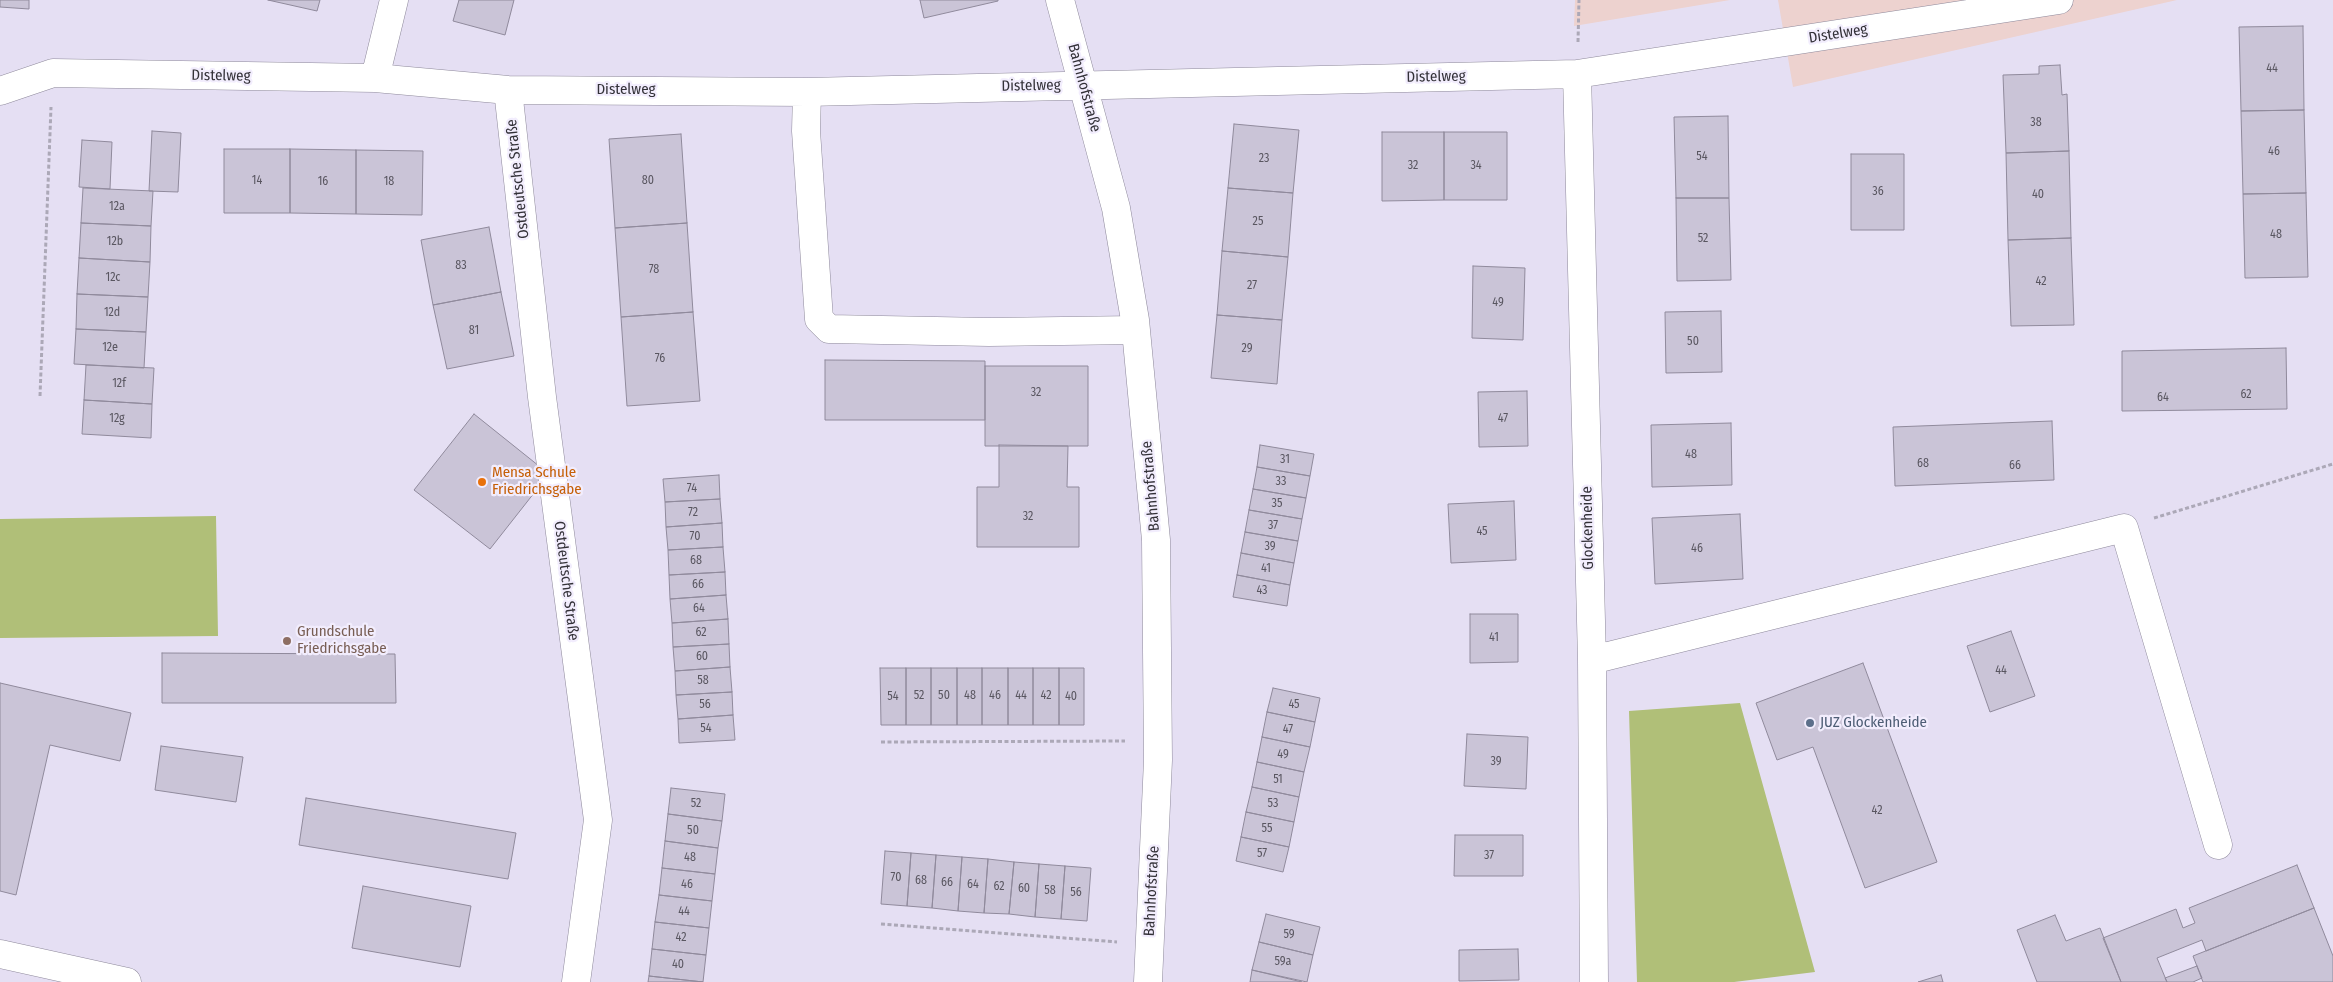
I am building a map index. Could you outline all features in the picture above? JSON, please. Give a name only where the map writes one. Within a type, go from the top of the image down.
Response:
[{"type":"street","points":[[375,78],[394,0]]},
{"type":"street","name":"Bahnhofstraße","points":[[1060,0],[1116,208],[1136,330],[1156,540],[1158,741],[1148,982]]},
{"type":"street","name":"Distelweg","points":[[0,91],[53,73],[375,78],[508,90],[807,92],[1577,74],[2059,0]]},
{"type":"street","name":"Glockenheide","points":[[1577,74],[1592,660],[1594,982]]},
{"type":"street","name":"Ostdeutsche Straße","points":[[508,90],[542,397],[598,820],[576,982]]},
{"type":"street","points":[[807,92],[806,131],[819,319],[829,330],[989,332],[1136,330]]},
{"type":"street","points":[[1592,660],[2124,528],[2218,845]]},
{"type":"street","points":[[0,954],[127,982]]},
{"type":"path","points":[[1577,74],[1579,0]]},
{"type":"path","points":[[40,396],[53,73]]},
{"type":"path","points":[[2124,528],[2333,464]]},
{"type":"path","points":[[881,742],[1158,741]]},
{"type":"path","points":[[881,924],[1150,945]]},
{"type":"shaded area","points":[[1575,0],[1730,0],[1574,26]]},
{"type":"shaded area","points":[[1778,0],[2177,0],[1793,87]]},
{"type":"green space","points":[[216,516],[218,636],[0,638],[0,519]]},
{"type":"green space","points":[[1740,703],[1815,972],[1734,982],[1637,982],[1629,711]]},
{"type":"building","points":[[0,0],[29,0],[29,9],[0,7]]},
{"type":"building","points":[[268,0],[320,0],[317,11]]},
{"type":"building","points":[[459,0],[514,0],[505,35],[453,21]]},
{"type":"building","points":[[920,0],[998,0],[998,1],[924,18]]},
{"type":"building","points":[[2303,26],[2304,110],[2241,111],[2239,27]]},
{"type":"building","points":[[2060,65],[2062,95],[2067,94],[2069,151],[2006,153],[2003,75],[2039,74],[2039,66]]},
{"type":"building","points":[[2304,110],[2306,193],[2243,194],[2241,111]]},
{"type":"building","points":[[1728,116],[1729,198],[1676,198],[1674,117]]},
{"type":"building","points":[[1234,124],[1299,130],[1293,193],[1228,188]]},
{"type":"building","points":[[152,131],[181,133],[178,192],[149,191]]},
{"type":"building","points":[[1382,132],[1444,132],[1444,200],[1382,201]]},
{"type":"building","points":[[1444,132],[1507,132],[1507,200],[1444,200]]},
{"type":"building","points":[[681,134],[687,223],[615,228],[609,139]]},
{"type":"building","points":[[82,140],[112,142],[110,189],[79,187]]},
{"type":"building","points":[[224,149],[290,149],[290,213],[224,213]]},
{"type":"building","points":[[290,149],[356,150],[356,214],[290,213]]},
{"type":"building","points":[[356,150],[423,151],[422,215],[356,214]]},
{"type":"building","points":[[2069,151],[2071,238],[2008,240],[2006,153]]},
{"type":"building","points":[[1851,154],[1904,154],[1904,230],[1851,230]]},
{"type":"building","points":[[83,188],[153,191],[151,226],[81,223]]},
{"type":"building","points":[[1228,188],[1293,193],[1288,257],[1222,251]]},
{"type":"building","points":[[2306,193],[2308,277],[2245,278],[2243,194]]},
{"type":"building","points":[[1676,198],[1729,198],[1731,280],[1677,281]]},
{"type":"building","points":[[81,223],[151,226],[150,262],[79,258]]},
{"type":"building","points":[[687,223],[693,312],[621,317],[615,228]]},
{"type":"building","points":[[489,227],[501,292],[433,305],[421,240]]},
{"type":"building","points":[[2071,238],[2074,325],[2011,326],[2008,240]]},
{"type":"building","points":[[1222,251],[1288,257],[1282,320],[1217,315]]},
{"type":"building","points":[[79,258],[150,262],[148,297],[77,294]]},
{"type":"building","points":[[1473,266],[1525,268],[1523,340],[1472,338]]},
{"type":"building","points":[[501,292],[514,356],[447,369],[433,305]]},
{"type":"building","points":[[77,294],[148,297],[146,332],[76,329]]},
{"type":"building","points":[[1721,311],[1722,372],[1666,373],[1665,312]]},
{"type":"building","points":[[693,312],[700,401],[627,406],[621,317]]},
{"type":"building","points":[[1217,315],[1282,320],[1277,384],[1211,378]]},
{"type":"building","points":[[76,329],[146,332],[144,368],[74,364]]},
{"type":"building","points":[[2286,348],[2287,409],[2122,411],[2122,351]]},
{"type":"building","points":[[825,360],[985,361],[985,420],[825,420]]},
{"type":"building","points":[[86,365],[154,368],[152,404],[84,400]]},
{"type":"building","points":[[985,366],[1088,366],[1088,446],[985,446]]},
{"type":"building","points":[[1527,391],[1528,446],[1479,447],[1478,392]]},
{"type":"building","points":[[84,400],[152,404],[151,438],[82,434]]},
{"type":"building","name":"Mensa Schule Friedrichsgabe","points":[[474,414],[549,474],[490,549],[414,490]]},
{"type":"building","points":[[2052,421],[2054,480],[1895,486],[1893,427]]},
{"type":"building","points":[[1731,423],[1732,485],[1652,487],[1651,425]]},
{"type":"building","points":[[999,445],[1068,446],[1067,487],[1079,487],[1079,547],[977,547],[977,487],[999,487]]},
{"type":"building","points":[[1260,445],[1314,454],[1310,476],[1257,467]]},
{"type":"building","points":[[1257,467],[1310,476],[1306,498],[1253,489]]},
{"type":"building","points":[[719,475],[720,499],[665,502],[663,479]]},
{"type":"building","points":[[1253,489],[1306,498],[1302,519],[1249,510]]},
{"type":"building","points":[[720,499],[722,523],[666,527],[665,502]]},
{"type":"building","points":[[1514,501],[1516,560],[1451,563],[1448,504]]},
{"type":"building","points":[[1249,510],[1302,519],[1298,541],[1245,532]]},
{"type":"building","points":[[1740,514],[1743,579],[1655,584],[1652,518]]},
{"type":"building","points":[[722,523],[723,547],[668,550],[666,527]]},
{"type":"building","points":[[1245,532],[1298,541],[1294,563],[1241,553]]},
{"type":"building","points":[[723,547],[725,572],[669,575],[668,550]]},
{"type":"building","points":[[1241,553],[1294,563],[1290,585],[1237,575]]},
{"type":"building","points":[[725,572],[726,595],[670,599],[669,575]]},
{"type":"building","points":[[1237,575],[1290,585],[1287,606],[1233,597]]},
{"type":"building","points":[[726,595],[728,619],[672,623],[670,599]]},
{"type":"building","points":[[1470,614],[1518,614],[1518,662],[1470,663]]},
{"type":"building","points":[[728,619],[729,644],[673,647],[672,623]]},
{"type":"building","points":[[2011,631],[2035,696],[1990,712],[1967,646]]},
{"type":"building","points":[[729,644],[730,667],[675,671],[673,647]]},
{"type":"building","points":[[162,653],[395,654],[396,703],[162,703]]},
{"type":"building","points":[[1863,663],[1937,862],[1865,888],[1813,747],[1777,760],[1756,703]]},
{"type":"building","points":[[730,667],[732,692],[676,695],[675,671]]},
{"type":"building","points":[[880,668],[906,668],[906,725],[881,725]]},
{"type":"building","points":[[906,668],[931,668],[931,725],[906,725]]},
{"type":"building","points":[[931,668],[957,668],[957,725],[931,725]]},
{"type":"building","points":[[957,668],[982,668],[982,725],[957,725]]},
{"type":"building","points":[[982,668],[1008,668],[1008,725],[982,725]]},
{"type":"building","points":[[1008,668],[1033,668],[1033,725],[1008,725]]},
{"type":"building","points":[[1033,668],[1059,668],[1059,725],[1033,725]]},
{"type":"building","points":[[1059,668],[1084,668],[1084,725],[1059,725]]},
{"type":"building","points":[[0,683],[131,713],[120,761],[50,745],[16,895],[0,891]]},
{"type":"building","points":[[1273,688],[1320,698],[1315,722],[1267,712]]},
{"type":"building","points":[[732,692],[733,715],[678,719],[676,695]]},
{"type":"building","points":[[1267,712],[1315,722],[1310,747],[1262,737]]},
{"type":"building","points":[[733,715],[735,740],[679,743],[678,719]]},
{"type":"building","points":[[1467,734],[1528,737],[1526,789],[1464,786]]},
{"type":"building","points":[[1262,737],[1310,747],[1304,772],[1257,762]]},
{"type":"building","points":[[161,746],[243,757],[236,802],[155,790]]},
{"type":"building","points":[[1257,762],[1304,772],[1299,797],[1252,787]]},
{"type":"building","points":[[1252,787],[1299,797],[1294,822],[1246,812]]},
{"type":"building","points":[[671,788],[725,794],[722,821],[668,814]]},
{"type":"building","points":[[306,798],[516,833],[508,879],[299,845]]},
{"type":"building","points":[[1246,812],[1294,822],[1289,847],[1241,837]]},
{"type":"building","points":[[668,814],[722,821],[718,848],[665,841]]},
{"type":"building","points":[[1455,835],[1523,835],[1523,876],[1454,876]]},
{"type":"building","points":[[1241,837],[1289,847],[1283,872],[1236,861]]},
{"type":"building","points":[[665,841],[718,848],[715,874],[662,868]]},
{"type":"building","points":[[885,851],[911,853],[907,906],[881,904]]},
{"type":"building","points":[[911,853],[936,855],[932,908],[907,906]]},
{"type":"building","points":[[936,855],[962,857],[958,911],[932,908]]},
{"type":"building","points":[[962,857],[988,859],[984,913],[958,911]]},
{"type":"building","points":[[988,859],[1014,862],[1009,914],[984,913]]},
{"type":"building","points":[[1014,862],[1039,864],[1035,917],[1009,914]]},
{"type":"building","points":[[1039,864],[1065,866],[1061,919],[1035,917]]},
{"type":"building","points":[[2297,865],[2314,908],[2206,951],[2202,940],[2157,958],[2167,982],[2121,982],[2103,938],[2176,909],[2183,928],[2195,923],[2189,908]]},
{"type":"building","points":[[1065,866],[1091,868],[1087,921],[1061,919]]},
{"type":"building","points":[[662,868],[715,874],[712,901],[659,895]]},
{"type":"building","points":[[363,886],[471,906],[460,967],[352,948]]},
{"type":"building","points":[[659,895],[712,901],[709,928],[655,922]]},
{"type":"building","points":[[2314,908],[2333,956],[2333,982],[2203,982],[2193,956]]},
{"type":"building","points":[[1266,914],[1320,927],[1313,955],[1259,942]]},
{"type":"building","points":[[2055,915],[2066,941],[2100,928],[2121,982],[2037,982],[2017,930]]},
{"type":"building","points":[[655,922],[709,928],[706,955],[652,949]]},
{"type":"building","points":[[1259,942],[1313,955],[1307,982],[1252,970]]},
{"type":"building","points":[[652,949],[706,955],[703,982],[649,976]]},
{"type":"building","points":[[1518,949],[1519,980],[1459,981],[1459,950]]},
{"type":"building","points":[[2197,966],[2202,978],[2193,982],[2167,982],[2165,978]]},
{"type":"building","points":[[1252,970],[1302,982],[1250,982]]},
{"type":"building","points":[[1941,975],[1943,982],[1918,982]]},
{"type":"building","points":[[649,976],[703,982],[648,982]]},
{"type":"place","name":"Mensa Schule Friedrichsgabe","points":[[482,482]]},
{"type":"place","name":"Grundschule Friedrichsgabe","points":[[287,641]]},
{"type":"place","name":"JUZ Glockenheide","points":[[1810,723]]}]
